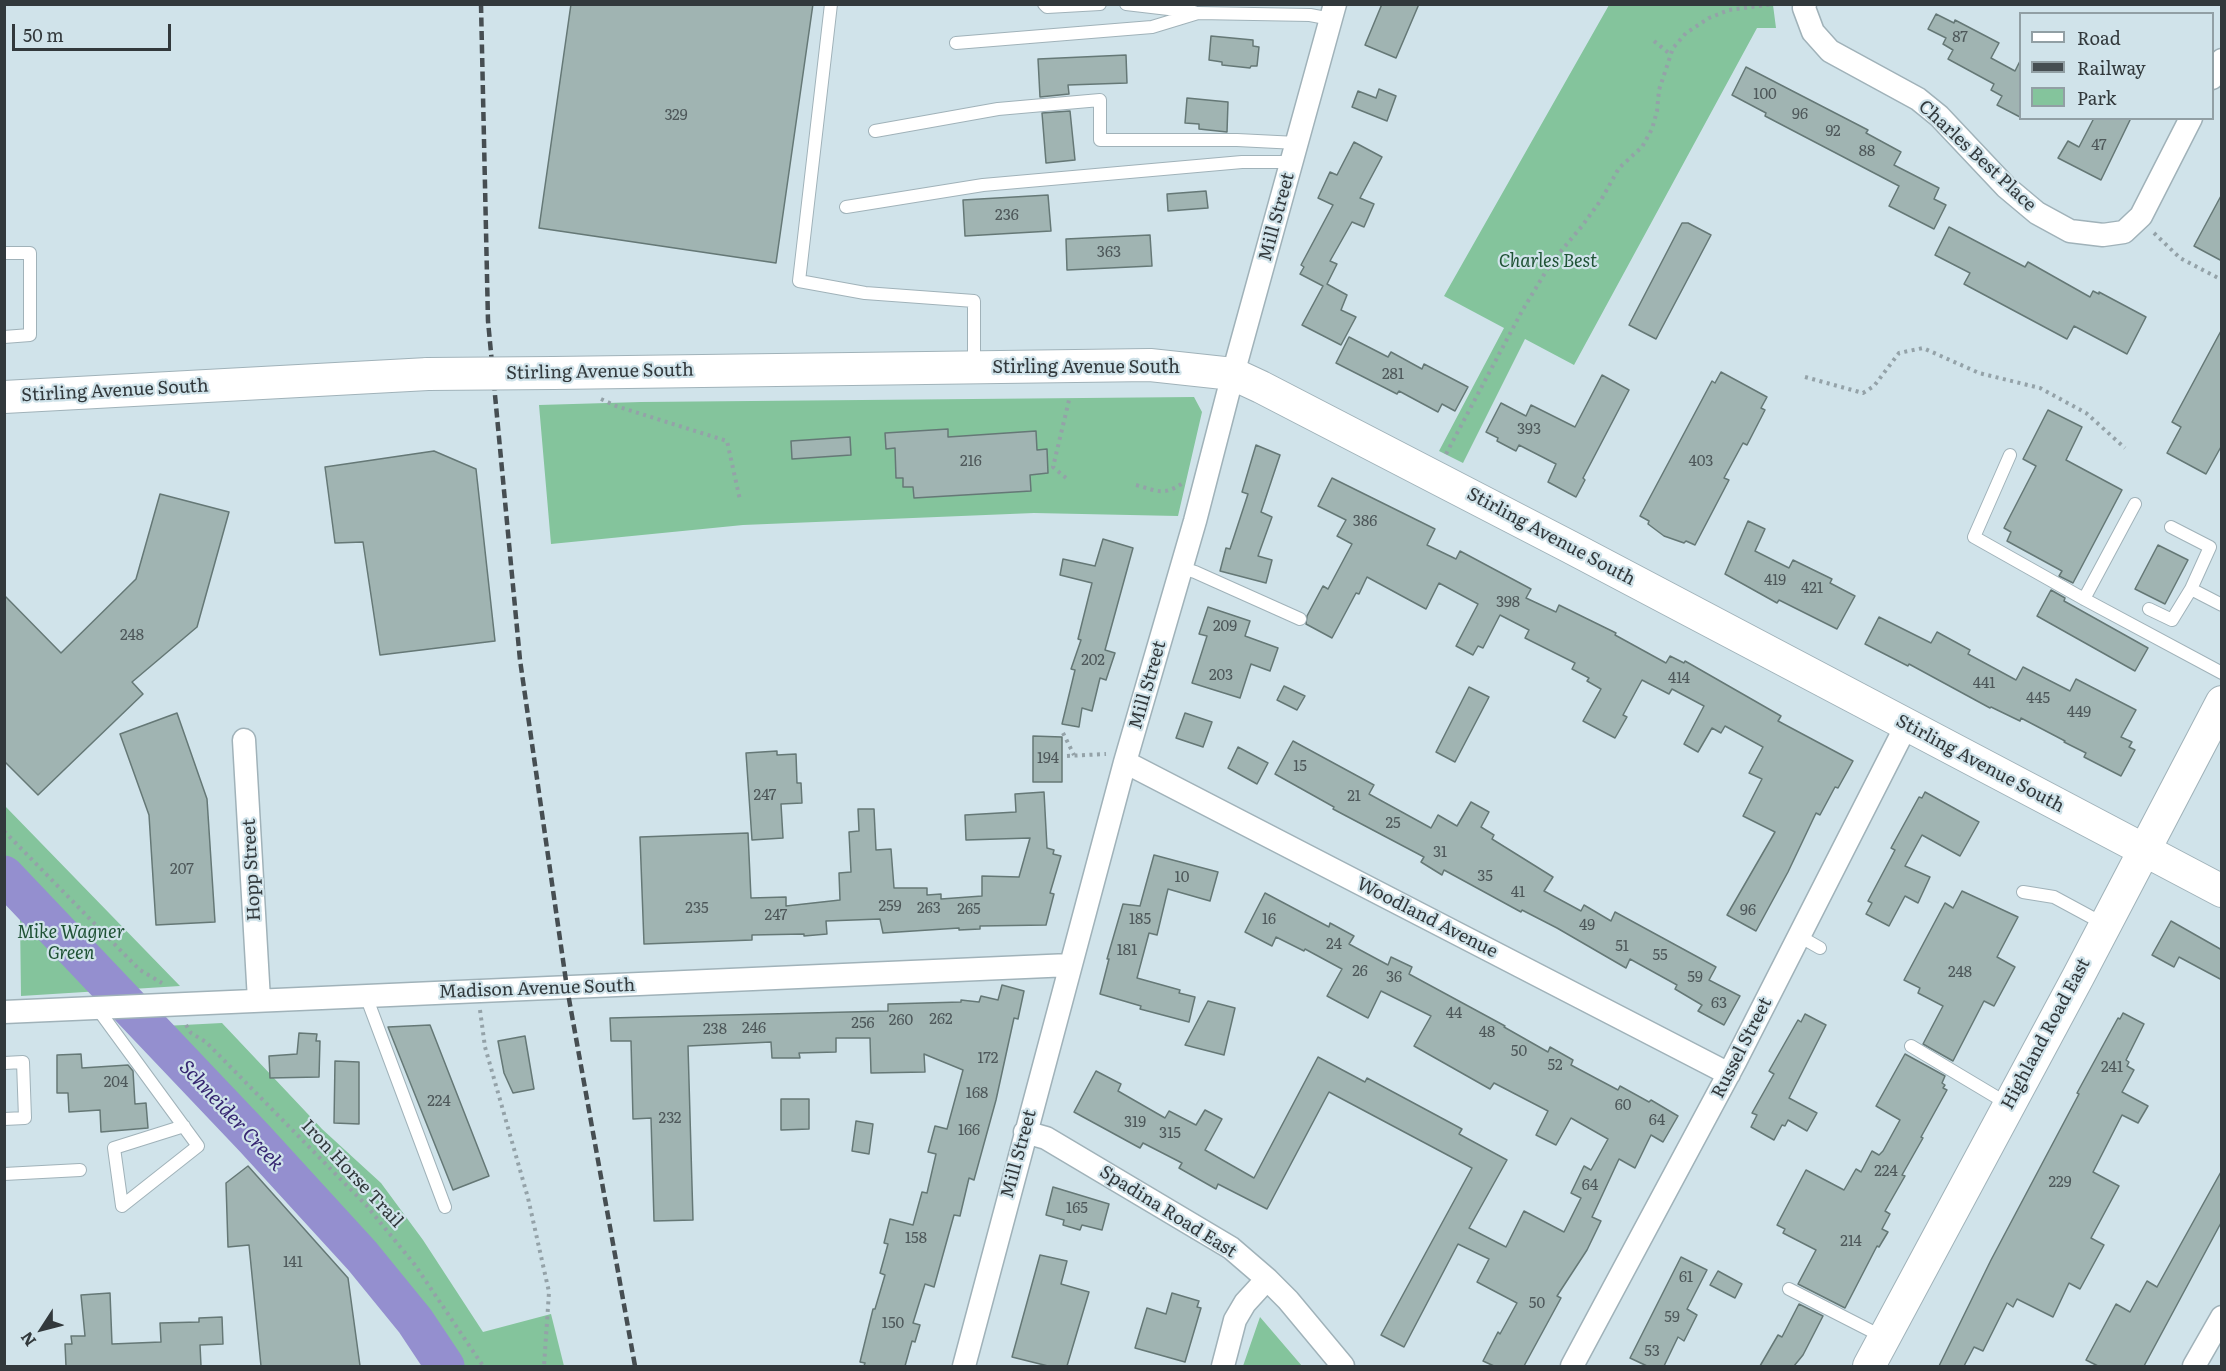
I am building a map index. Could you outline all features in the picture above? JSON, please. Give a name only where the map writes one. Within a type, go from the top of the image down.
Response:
[{"type":"street","name":"Charles Best Place","points":[[1805,4],[1804,8],[1813,32],[1830,51],[1918,99],[1939,116],[2006,187],[2037,213],[2070,231],[2103,235],[2124,232],[2141,216],[2190,120]]},
{"type":"street","name":"Mill Street","points":[[964,1366],[1070,965],[1119,758],[1182,568],[1333,12]]},
{"type":"street","points":[[2214,74],[2222,60]]},
{"type":"street","name":"Stirling Avenue South","points":[[4,397],[428,374],[1150,365],[1233,374],[1570,547],[2222,891]]},
{"type":"street","name":"Highland Road East","points":[[1869,1366],[2078,977],[2222,702]]},
{"type":"street","name":"Russel Street","points":[[1572,1366],[1729,1074],[1906,726]]},
{"type":"street","name":"Hopp Street","points":[[244,740],[259,1000]]},
{"type":"street","name":"Woodland Avenue","points":[[1119,758],[1729,1074]]},
{"type":"street","name":"Madison Avenue South","points":[[4,1012],[101,1008],[161,998],[259,1000],[1070,965]]},
{"type":"street","name":"Spadina Road East","points":[[1025,1132],[1046,1138],[1231,1248],[1268,1279],[1343,1366]]},
{"type":"street","points":[[1223,1366],[1235,1320],[1245,1303],[1268,1279]]},
{"type":"street","points":[[2194,1366],[2222,1317]]},
{"type":"lane","points":[[831,4],[799,281],[865,293],[974,302],[974,367]]},
{"type":"lane","points":[[1044,4],[1047,7],[1101,4]]},
{"type":"lane","points":[[1126,4],[1198,13],[1310,15],[1333,12]]},
{"type":"lane","points":[[956,43],[1152,27],[1198,13]]},
{"type":"lane","points":[[875,131],[1009,107],[1100,100],[1100,140],[1237,140],[1294,152]]},
{"type":"lane","points":[[846,207],[983,185],[1242,162],[1294,152]]},
{"type":"lane","points":[[4,254],[30,253],[30,335],[4,337]]},
{"type":"lane","points":[[2010,455],[1974,537],[2222,673]]},
{"type":"lane","points":[[2084,599],[2135,504]]},
{"type":"lane","points":[[2149,609],[2172,620],[2191,589],[2210,547],[2171,527]]},
{"type":"lane","points":[[1182,568],[1300,619]]},
{"type":"lane","points":[[2191,589],[2222,605]]},
{"type":"lane","points":[[2023,891],[2054,897],[2104,924]]},
{"type":"lane","points":[[1799,936],[1821,948]]},
{"type":"lane","points":[[366,996],[445,1207]]},
{"type":"lane","points":[[101,1008],[184,1126],[198,1146],[122,1206],[114,1148],[184,1126]]},
{"type":"lane","points":[[1911,1046],[2008,1104]]},
{"type":"lane","points":[[4,1063],[23,1062],[26,1118],[4,1119]]},
{"type":"lane","points":[[4,1174],[80,1170]]},
{"type":"lane","points":[[1789,1289],[1884,1338]]},
{"type":"path","points":[[1444,458],[1522,311],[1551,263],[1595,208],[1619,168],[1642,147],[1652,129],[1659,90],[1673,48],[1686,33],[1709,18],[1729,10],[1773,4]]},
{"type":"path","points":[[1654,41],[1670,54]]},
{"type":"path","points":[[2141,216],[2159,241],[2180,258],[2222,280]]},
{"type":"path","points":[[1805,377],[1863,393],[1874,386],[1899,353],[1923,348],[1979,373],[2040,388],[2086,413],[2125,448]]},
{"type":"path","points":[[1066,478],[1053,467],[1070,396]]},
{"type":"path","points":[[598,398],[616,406],[727,441],[740,500]]},
{"type":"path","points":[[1136,485],[1161,492],[1171,491],[1187,481]]},
{"type":"path","points":[[1063,733],[1074,755]]},
{"type":"path","points":[[1067,756],[1119,758]]},
{"type":"path","points":[[4,831],[140,970],[156,978],[161,998]]},
{"type":"path","points":[[479,1006],[485,1047],[528,1198],[549,1292],[544,1366]]},
{"type":"path","name":"Iron Horse Trail","points":[[184,1021],[190,1033],[206,1042],[366,1205],[415,1265],[483,1366]]},
{"type":"green space","name":"Charles Best","points":[[1609,5],[1773,5],[1776,28],[1757,28],[1574,365],[1525,339],[1463,463],[1439,451],[1504,328],[1444,296]]},
{"type":"green space","points":[[1194,397],[1202,412],[1178,516],[1034,513],[743,525],[551,544],[539,405]]},
{"type":"green space","name":"Mike Wagner Green","points":[[5,806],[180,986],[21,996],[20,917],[5,900]]},
{"type":"green space","points":[[222,1023],[322,1129],[381,1183],[423,1240],[483,1332],[551,1314],[564,1366],[426,1366],[375,1293],[244,1149],[126,1028]]},
{"type":"green space","points":[[1260,1317],[1302,1366],[1243,1366]]},
{"type":"building","points":[[571,4],[813,4],[776,263],[539,228]]},
{"type":"building","points":[[1382,4],[1419,4],[1396,58],[1365,45]]},
{"type":"building","points":[[1936,14],[1954,23],[1955,20],[1999,43],[1991,58],[2015,71],[2019,63],[2019,116],[1997,105],[2002,96],[1991,90],[1994,84],[1948,59],[1953,50],[1943,44],[1946,38],[1928,29]]},
{"type":"building","points":[[1211,36],[1253,40],[1253,46],[1259,47],[1257,66],[1250,68],[1222,65],[1222,62],[1209,60]]},
{"type":"building","points":[[1126,55],[1127,83],[1068,85],[1069,94],[1040,97],[1038,59]]},
{"type":"building","points":[[1746,67],[1868,130],[1866,133],[1901,152],[1894,165],[1939,188],[1934,199],[1946,205],[1934,229],[1889,206],[1899,186],[1765,116],[1766,113],[1732,95]]},
{"type":"building","points":[[1379,89],[1396,96],[1387,121],[1352,107],[1358,91],[1376,98]]},
{"type":"building","points":[[1187,98],[1228,102],[1227,132],[1199,129],[1199,124],[1185,123]]},
{"type":"building","points":[[1070,111],[1075,160],[1046,163],[1042,113]]},
{"type":"building","points":[[2093,120],[2130,120],[2101,180],[2058,158],[2068,141],[2079,147]]},
{"type":"building","points":[[1354,142],[1382,157],[1360,198],[1374,204],[1364,227],[1352,222],[1330,261],[1337,264],[1327,284],[1347,295],[1341,310],[1356,317],[1341,345],[1302,325],[1323,286],[1300,274],[1304,267],[1301,265],[1333,205],[1318,198],[1330,172],[1337,175]]},
{"type":"building","points":[[1206,191],[1208,208],[1168,211],[1167,194]]},
{"type":"building","points":[[2222,194],[2222,261],[2194,246]]},
{"type":"building","points":[[1048,195],[1051,231],[965,236],[963,200]]},
{"type":"building","points":[[1682,223],[1688,223],[1711,235],[1656,339],[1629,325]]},
{"type":"building","points":[[1949,227],[2025,267],[2028,262],[2090,297],[2093,291],[2099,294],[2099,292],[2146,317],[2127,354],[2074,326],[2067,339],[1964,284],[1970,273],[1935,255]]},
{"type":"building","points":[[1150,235],[1152,266],[1067,270],[1066,239]]},
{"type":"building","points":[[2222,329],[2222,445],[2206,474],[2167,453],[2181,427],[2172,422]]},
{"type":"building","points":[[1349,337],[1388,357],[1391,352],[1422,369],[1424,364],[1468,387],[1455,411],[1442,404],[1438,412],[1399,391],[1397,394],[1336,363]]},
{"type":"building","points":[[1721,372],[1767,397],[1761,408],[1765,410],[1747,445],[1743,443],[1724,478],[1729,480],[1695,545],[1686,541],[1684,543],[1664,536],[1648,524],[1649,521],[1640,516],[1712,381],[1715,383]]},
{"type":"building","points":[[1602,375],[1629,390],[1583,478],[1585,480],[1576,497],[1548,482],[1556,464],[1519,445],[1516,451],[1486,432],[1501,403],[1526,416],[1531,405],[1575,427]]},
{"type":"building","points":[[2048,410],[2082,427],[2066,460],[2122,490],[2073,583],[2059,576],[2062,571],[2007,541],[2011,532],[2004,528],[2036,466],[2023,459]]},
{"type":"building","points":[[948,429],[948,437],[1036,431],[1037,450],[1047,449],[1048,473],[1030,475],[1031,491],[914,498],[913,487],[903,487],[903,478],[896,478],[895,448],[886,449],[885,433]]},
{"type":"building","points":[[850,437],[851,455],[792,459],[791,441]]},
{"type":"building","points":[[1256,445],[1280,455],[1261,512],[1272,517],[1258,556],[1272,560],[1266,583],[1220,571],[1226,548],[1230,549],[1248,494],[1242,492]]},
{"type":"building","points":[[434,451],[476,469],[495,641],[380,655],[363,542],[335,543],[325,467]]},
{"type":"building","points":[[1332,478],[1435,529],[1427,545],[1456,559],[1460,551],[1531,589],[1526,598],[1556,612],[1559,605],[1616,633],[1615,635],[1666,663],[1670,656],[1684,663],[1685,661],[1781,716],[1778,721],[1853,761],[1838,788],[1835,787],[1820,815],[1816,813],[1756,931],[1727,915],[1775,832],[1743,816],[1762,779],[1749,773],[1763,747],[1725,726],[1721,733],[1712,728],[1698,752],[1684,744],[1704,706],[1672,689],[1669,694],[1642,680],[1623,715],[1627,717],[1615,738],[1583,721],[1601,689],[1587,681],[1589,678],[1572,669],[1575,663],[1525,638],[1529,630],[1500,615],[1483,648],[1478,646],[1473,655],[1456,646],[1478,604],[1439,583],[1426,609],[1367,577],[1332,638],[1306,624],[1307,616],[1323,586],[1328,589],[1352,544],[1337,536],[1346,520],[1318,506]]},
{"type":"building","points":[[160,494],[229,512],[197,627],[132,682],[143,694],[38,795],[4,761],[4,595],[61,653],[136,579]]},
{"type":"building","points":[[1748,521],[1765,529],[1755,551],[1789,568],[1793,560],[1832,579],[1830,583],[1855,596],[1837,629],[1779,600],[1777,603],[1725,574]]},
{"type":"building","points":[[1103,539],[1133,548],[1105,650],[1115,653],[1106,680],[1100,678],[1092,711],[1082,708],[1079,727],[1062,724],[1075,670],[1071,669],[1081,640],[1078,639],[1092,583],[1060,575],[1063,559],[1095,566]]},
{"type":"building","points":[[2158,545],[2188,560],[2165,604],[2135,589]]},
{"type":"building","points":[[2051,590],[2065,598],[2064,601],[2148,648],[2135,671],[2037,616]]},
{"type":"building","points":[[1208,607],[1250,621],[1245,636],[1278,648],[1270,671],[1251,664],[1240,698],[1192,683],[1207,636],[1199,634]]},
{"type":"building","points":[[1879,617],[1931,643],[1937,632],[1970,650],[1968,654],[2016,680],[2023,667],[2070,691],[2076,679],[2136,710],[2121,737],[2132,742],[2129,747],[2135,750],[2121,776],[2084,757],[2086,753],[2021,718],[2020,721],[1990,708],[1909,664],[1908,666],[1865,644]]},
{"type":"building","points":[[1284,686],[1305,696],[1297,710],[1277,700]]},
{"type":"building","points":[[1469,687],[1489,697],[1455,762],[1436,752]]},
{"type":"building","points":[[177,713],[207,799],[215,922],[156,925],[149,815],[120,734]]},
{"type":"building","points":[[1185,713],[1212,722],[1203,747],[1176,738]]},
{"type":"building","points":[[1033,736],[1062,737],[1062,782],[1033,782]]},
{"type":"building","points":[[1293,741],[1374,785],[1369,794],[1431,828],[1438,815],[1457,826],[1471,802],[1489,812],[1481,827],[1494,835],[1492,839],[1553,877],[1544,891],[1581,911],[1584,905],[1611,921],[1615,912],[1716,967],[1709,980],[1740,996],[1724,1025],[1698,1011],[1702,1005],[1675,989],[1677,985],[1630,959],[1626,968],[1557,928],[1522,910],[1521,912],[1444,870],[1442,875],[1421,862],[1424,857],[1333,809],[1334,807],[1275,774]]},
{"type":"building","points":[[1238,747],[1268,763],[1257,784],[1228,768]]},
{"type":"building","points":[[777,751],[777,755],[796,754],[797,783],[801,783],[802,803],[781,804],[783,838],[752,840],[746,753]]},
{"type":"building","points":[[1044,792],[1047,848],[1054,850],[1053,854],[1061,856],[1050,893],[1054,894],[1046,925],[980,926],[980,929],[959,930],[959,928],[883,933],[880,919],[826,921],[827,934],[752,935],[752,940],[644,944],[640,837],[748,833],[751,898],[786,897],[786,906],[840,900],[839,873],[851,872],[849,832],[859,831],[858,809],[874,809],[876,850],[891,849],[894,888],[927,888],[927,895],[941,894],[941,899],[982,896],[982,876],[1019,877],[1030,838],[966,840],[965,815],[1016,812],[1015,794]]},
{"type":"building","points":[[1925,792],[1979,822],[1960,856],[1922,835],[1905,866],[1930,877],[1918,903],[1905,896],[1889,926],[1866,914],[1872,903],[1868,901],[1895,850],[1891,848],[1919,797],[1922,798]]},
{"type":"building","points":[[1154,855],[1218,872],[1210,901],[1168,889],[1157,935],[1149,933],[1137,978],[1180,990],[1179,993],[1195,997],[1189,1022],[1140,1009],[1141,1006],[1100,994],[1109,959],[1107,959],[1123,904],[1140,906]]},
{"type":"building","points":[[1962,891],[2018,917],[1997,957],[2015,967],[1994,1006],[1984,1001],[1953,1061],[1923,1044],[1943,1006],[1918,993],[1920,988],[1904,980],[1945,903],[1953,908]]},
{"type":"building","points":[[1265,893],[1329,927],[1330,923],[1354,936],[1349,944],[1388,965],[1391,957],[1412,967],[1409,974],[1548,1052],[1550,1047],[1573,1060],[1571,1065],[1618,1090],[1620,1086],[1649,1102],[1651,1100],[1678,1116],[1663,1142],[1651,1135],[1635,1168],[1619,1159],[1592,1217],[1601,1221],[1587,1250],[1557,1296],[1561,1298],[1524,1366],[1494,1366],[1483,1361],[1517,1303],[1477,1282],[1489,1259],[1458,1244],[1404,1347],[1381,1335],[1472,1168],[1329,1092],[1267,1209],[1218,1184],[1216,1189],[1179,1168],[1182,1163],[1143,1143],[1140,1148],[1074,1112],[1096,1071],[1121,1084],[1118,1091],[1165,1118],[1169,1111],[1196,1125],[1205,1110],[1222,1119],[1205,1150],[1254,1178],[1318,1057],[1365,1082],[1367,1078],[1462,1129],[1459,1134],[1507,1160],[1469,1228],[1506,1247],[1524,1211],[1564,1232],[1581,1198],[1571,1193],[1584,1166],[1591,1170],[1608,1139],[1571,1118],[1556,1145],[1536,1135],[1548,1111],[1494,1083],[1490,1089],[1414,1046],[1431,1016],[1381,991],[1368,1018],[1327,996],[1342,969],[1305,949],[1304,951],[1276,937],[1272,946],[1245,932]]},
{"type":"building","points":[[2171,921],[2222,950],[2222,980],[2179,957],[2174,967],[2152,955]]},
{"type":"building","points":[[1002,985],[1024,991],[1018,1019],[1014,1018],[996,1100],[974,1180],[969,1178],[960,1216],[954,1215],[934,1287],[925,1284],[913,1323],[920,1325],[915,1342],[912,1341],[905,1366],[864,1366],[865,1363],[860,1362],[873,1309],[875,1309],[885,1275],[880,1273],[888,1244],[884,1243],[890,1219],[913,1225],[922,1192],[927,1193],[936,1154],[928,1152],[935,1126],[947,1129],[963,1070],[924,1054],[925,1072],[871,1073],[870,1038],[836,1038],[836,1052],[799,1053],[800,1058],[772,1058],[771,1042],[688,1046],[693,1220],[654,1221],[651,1118],[633,1119],[631,1041],[611,1041],[610,1018],[888,1011],[888,1004],[961,1002],[961,1000],[979,1002],[981,996],[998,1000]]},
{"type":"building","points":[[1208,1001],[1235,1008],[1224,1055],[1185,1045]]},
{"type":"building","points":[[2123,1013],[2144,1024],[2126,1060],[2129,1062],[2127,1066],[2134,1070],[2122,1092],[2148,1106],[2138,1123],[2122,1115],[2093,1172],[2119,1186],[2091,1238],[2104,1245],[2080,1289],[2069,1283],[2053,1317],[2017,1299],[2013,1307],[2007,1303],[1983,1351],[1974,1347],[1964,1366],[1939,1366],[1991,1260],[2079,1094],[2077,1093],[2118,1018],[2120,1019]]},
{"type":"building","points":[[1805,1014],[1826,1025],[1789,1098],[1817,1113],[1807,1131],[1788,1120],[1785,1126],[1782,1125],[1774,1140],[1751,1127],[1757,1115],[1752,1113],[1774,1074],[1769,1071],[1798,1020],[1801,1022]]},
{"type":"building","points":[[430,1025],[489,1176],[453,1190],[388,1027]]},
{"type":"building","points":[[299,1033],[317,1034],[316,1041],[320,1041],[319,1077],[270,1078],[269,1056],[297,1054]]},
{"type":"building","points":[[525,1036],[534,1089],[513,1093],[504,1073],[498,1041]]},
{"type":"building","points":[[81,1054],[82,1068],[128,1065],[133,1071],[135,1104],[146,1103],[148,1128],[101,1132],[100,1110],[69,1112],[68,1093],[57,1093],[57,1055]]},
{"type":"building","points":[[1905,1054],[1945,1076],[1942,1083],[1945,1085],[1943,1088],[1947,1090],[1902,1175],[1905,1176],[1885,1211],[1890,1214],[1882,1229],[1888,1232],[1879,1247],[1877,1246],[1845,1308],[1798,1284],[1816,1250],[1783,1233],[1785,1229],[1777,1225],[1806,1170],[1844,1190],[1856,1169],[1861,1172],[1872,1151],[1879,1155],[1883,1151],[1900,1120],[1876,1106]]},
{"type":"building","points":[[335,1061],[359,1062],[359,1124],[334,1123]]},
{"type":"building","points":[[781,1099],[809,1099],[809,1129],[781,1130]]},
{"type":"building","points":[[856,1121],[873,1124],[869,1154],[852,1151]]},
{"type":"building","points":[[248,1166],[348,1278],[360,1366],[261,1366],[249,1245],[228,1247],[226,1183]]},
{"type":"building","points":[[2222,1170],[2222,1221],[2144,1366],[2098,1366],[2086,1360],[2116,1304],[2130,1312],[2147,1281],[2157,1287]]},
{"type":"building","points":[[1053,1187],[1109,1204],[1102,1230],[1082,1225],[1080,1230],[1063,1225],[1064,1220],[1046,1215]]},
{"type":"building","points":[[1040,1255],[1067,1261],[1061,1284],[1089,1292],[1067,1366],[1048,1366],[1012,1357]]},
{"type":"building","points":[[1681,1257],[1707,1270],[1687,1309],[1697,1315],[1684,1341],[1678,1337],[1664,1366],[1647,1366],[1630,1358]]},
{"type":"building","points":[[1718,1271],[1742,1284],[1735,1298],[1710,1285]]},
{"type":"building","points":[[110,1293],[112,1344],[161,1342],[160,1323],[199,1322],[199,1318],[222,1317],[223,1344],[200,1345],[201,1366],[66,1366],[65,1344],[72,1344],[71,1336],[85,1336],[81,1295]]},
{"type":"building","points":[[1172,1293],[1199,1301],[1197,1307],[1201,1308],[1185,1362],[1135,1348],[1147,1308],[1166,1314]]},
{"type":"building","points":[[1799,1304],[1823,1316],[1803,1355],[1794,1366],[1760,1366],[1778,1335],[1782,1337]]},
{"type":"waterway","name":"Schneider Creek","points":[[4,875],[254,1138],[362,1256],[415,1321],[445,1366]]},
{"type":"railway","points":[[481,4],[488,321],[520,660],[567,988],[635,1366]]}]
